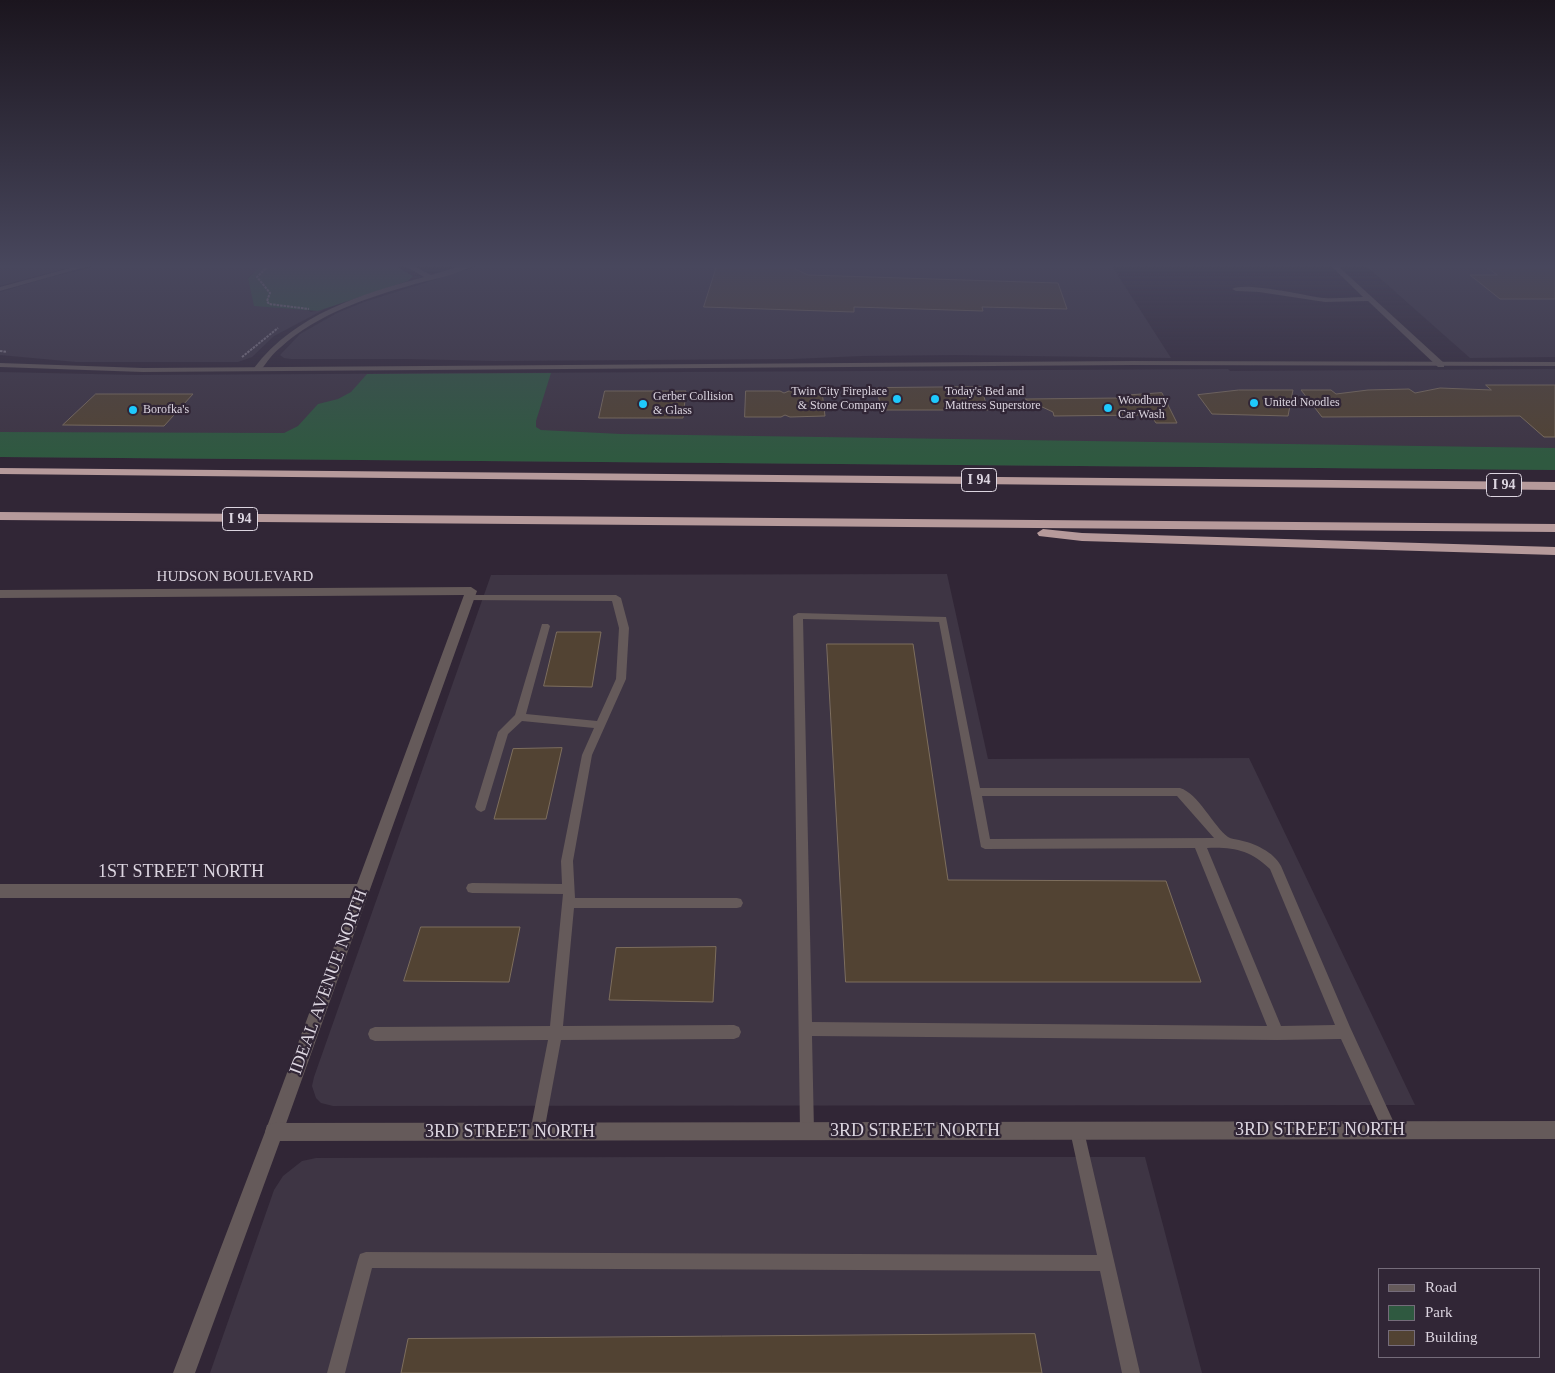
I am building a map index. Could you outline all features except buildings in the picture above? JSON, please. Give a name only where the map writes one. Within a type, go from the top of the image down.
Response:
[{"type":"highway","points":[[0,466],[120,471]]},
{"type":"highway","name":"I 94","points":[[0,471],[1555,485]]},
{"type":"highway","name":"I 94","points":[[0,516],[1555,528]]},
{"type":"highway","points":[[934,523],[1082,537],[1555,551]]},
{"type":"street","points":[[258,368],[265,357],[279,344],[299,330]]},
{"type":"street","points":[[1403,330],[1441,365]]},
{"type":"street","points":[[0,365],[105,370],[1123,363],[1555,364]]},
{"type":"street","name":"HUDSON BOULEVARD","points":[[0,594],[470,594]]},
{"type":"street","name":"IDEAL AVENUE NORTH","points":[[184,1373],[363,891],[470,594]]},
{"type":"street","name":"1ST STREET NORTH","points":[[0,891],[363,891]]},
{"type":"street","name":"3RD STREET NORTH","points":[[274,1132],[1555,1130]]},
{"type":"lane","points":[[470,594],[616,598],[624,628],[621,679],[587,755],[567,861],[569,889],[556,1032],[537,1132]]},
{"type":"lane","points":[[807,1131],[798,616],[943,619],[985,844],[1225,842],[1247,846],[1266,856],[1275,866],[1345,1032],[1390,1130]]},
{"type":"lane","points":[[481,807],[503,732],[520,717],[545,626]]},
{"type":"lane","points":[[520,717],[600,725]]},
{"type":"lane","points":[[976,792],[1180,792],[1225,842]]},
{"type":"lane","points":[[1198,843],[1278,1032]]},
{"type":"lane","points":[[472,888],[569,889]]},
{"type":"lane","points":[[568,903],[737,903]]},
{"type":"lane","points":[[806,1030],[1345,1032]]},
{"type":"lane","points":[[375,1034],[734,1032]]},
{"type":"lane","points":[[1077,1131],[1131,1373]]},
{"type":"lane","points":[[336,1373],[366,1260],[1106,1263]]},
{"type":"shaded area","points":[[0,330],[285,330],[274,336],[252,357],[238,362],[76,362],[0,355]]},
{"type":"shaded area","points":[[307,330],[1153,330],[1171,358],[956,355],[793,359],[495,361],[291,359],[280,355],[300,334]]},
{"type":"shaded area","points":[[1438,330],[1555,330],[1555,357],[1470,358]]},
{"type":"shaded area","points":[[1228,369],[1230,371],[1555,369],[1555,470],[0,457],[0,372],[137,375]]},
{"type":"shaded area","points":[[947,574],[988,759],[1249,758],[1415,1105],[333,1106],[321,1103],[316,1098],[312,1086],[314,1077],[491,575]]},
{"type":"shaded area","points":[[1145,1157],[1202,1373],[210,1373],[274,1190],[283,1176],[302,1161],[316,1158]]},
{"type":"green space","points":[[551,373],[536,421],[536,427],[541,430],[621,434],[1555,448],[1555,470],[0,457],[0,432],[284,433],[298,426],[318,404],[338,399],[351,392],[367,374]]},
{"type":"place","name":"Twin City Fireplace & Stone Company","points":[[897,399]]},
{"type":"place","name":"Today's Bed and Mattress Superstore","points":[[935,399]]},
{"type":"place","name":"United Noodles","points":[[1254,403]]},
{"type":"place","name":"Gerber Collision & Glass","points":[[643,404]]},
{"type":"place","name":"Woodbury Car Wash","points":[[1108,408]]},
{"type":"place","name":"Borofka's","points":[[133,410]]}]
